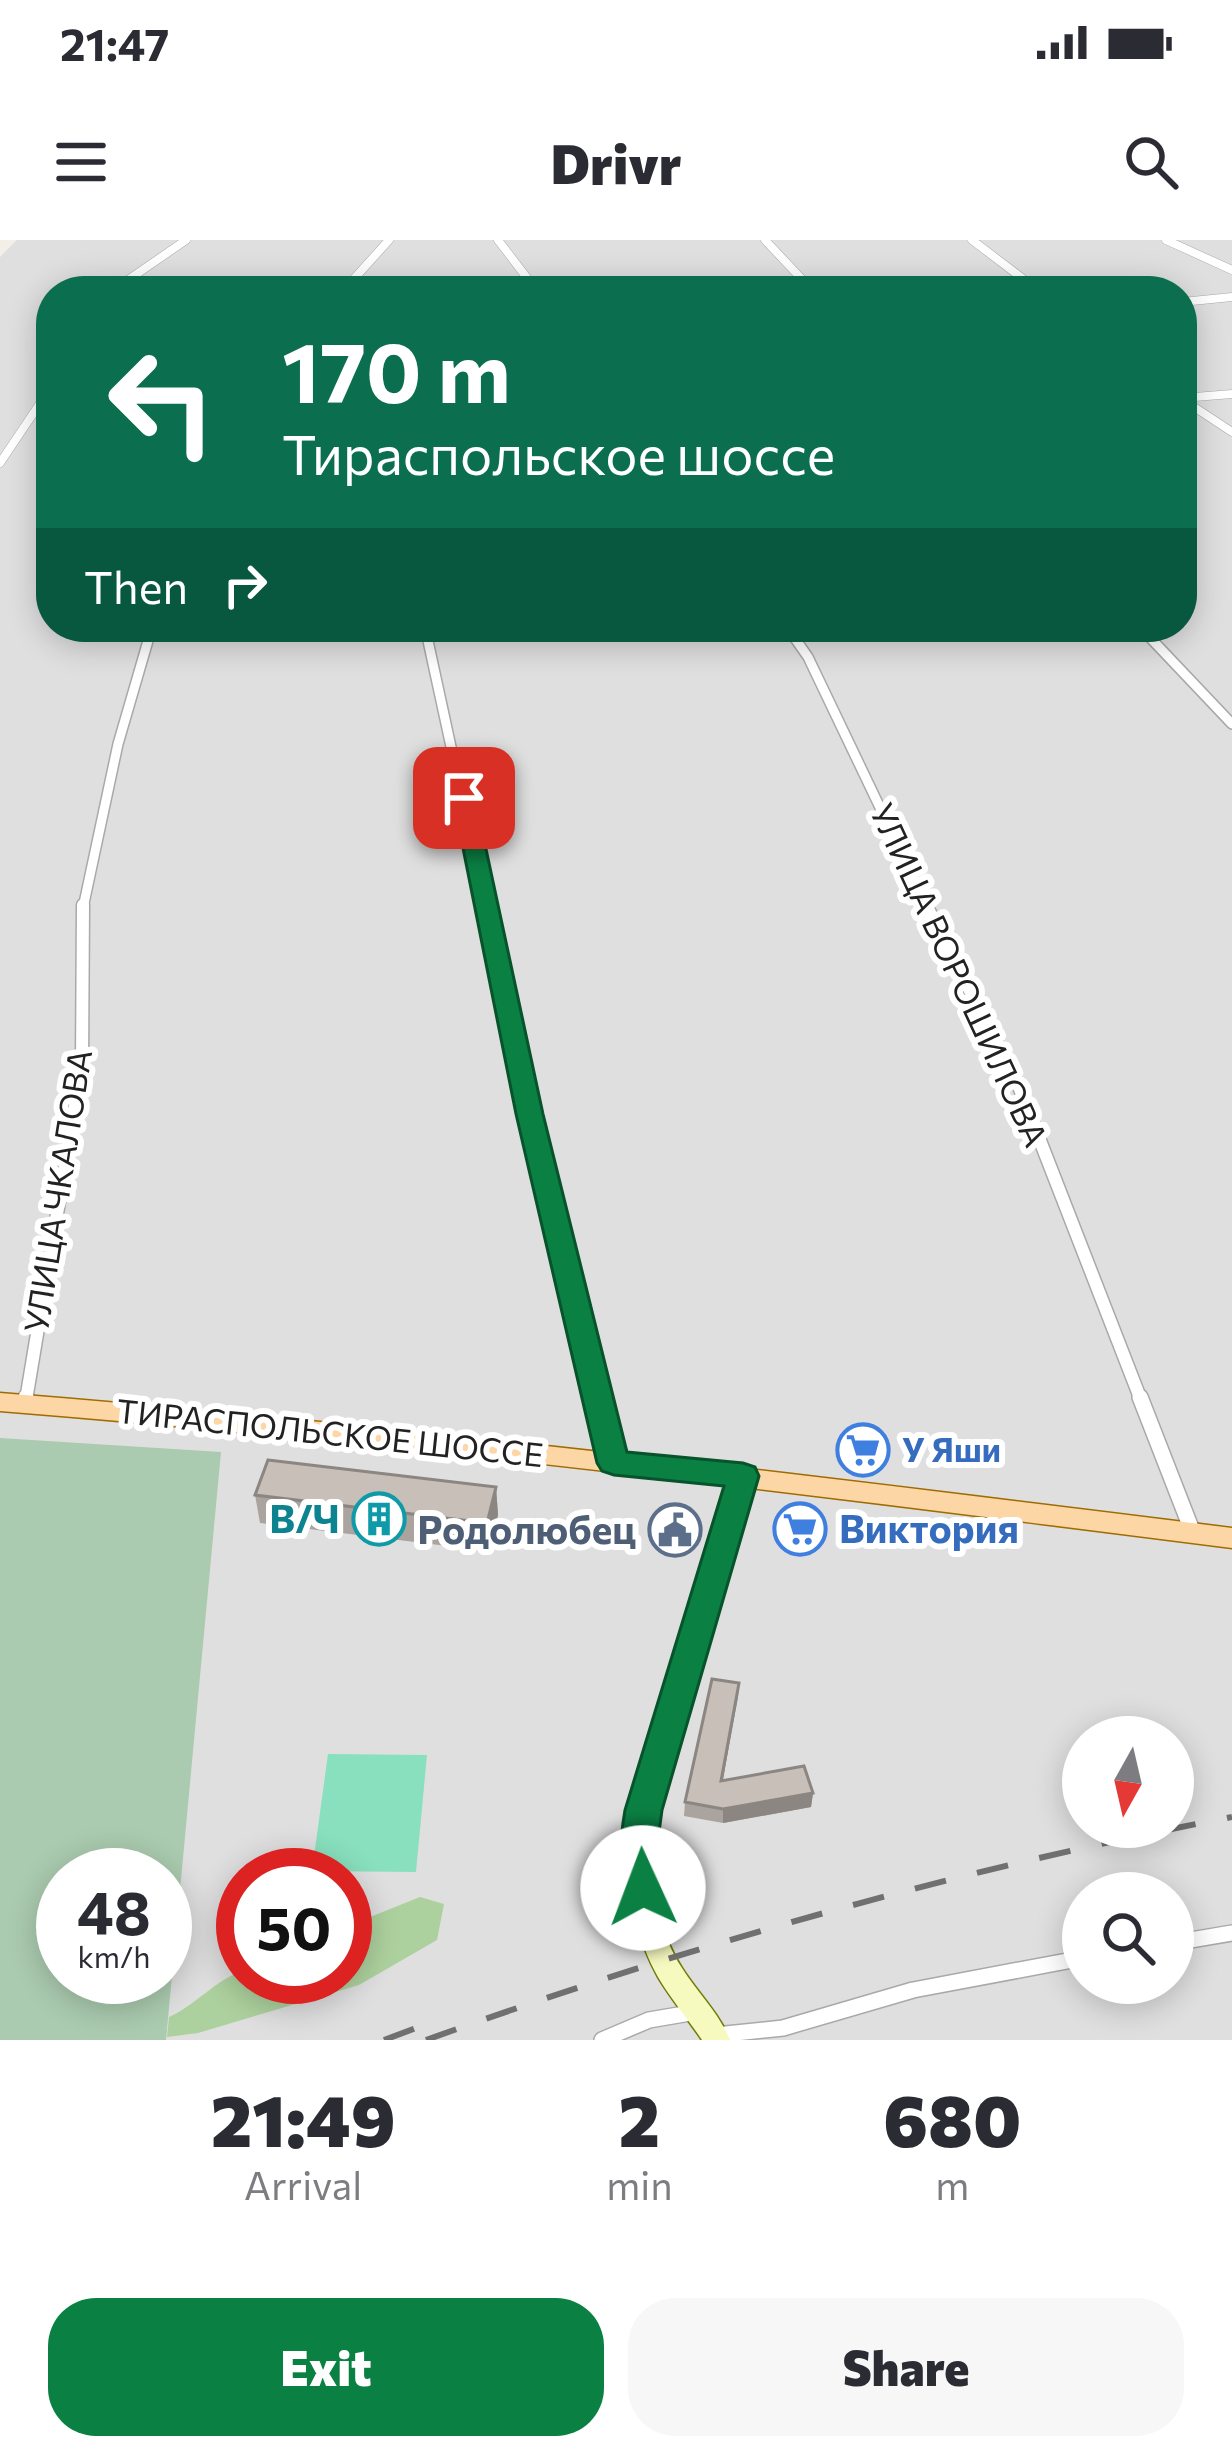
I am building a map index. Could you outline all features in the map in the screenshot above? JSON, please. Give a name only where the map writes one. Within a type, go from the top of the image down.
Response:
[{"type":"main road","name":"ТИРАСПОЛЬСКОЕ ШОССЕ","points":[[13,1403],[743,1476],[1232,1538]]},
{"type":"main road","points":[[716,2038],[663,1960],[643,1888],[638,1847],[644,1810],[743,1476]]},
{"type":"street","points":[[134,276],[186,240]]},
{"type":"street","points":[[357,276],[389,240]]},
{"type":"street","points":[[498,240],[526,276]]},
{"type":"street","points":[[765,240],[799,276]]},
{"type":"street","points":[[973,240],[1020,276]]},
{"type":"street","points":[[1166,240],[1190,256],[1217,260],[1232,270]]},
{"type":"street","points":[[1197,300],[1232,297]]},
{"type":"street","points":[[1197,397],[1232,394]]},
{"type":"street","points":[[1197,408],[1232,432]]},
{"type":"street","points":[[0,464],[36,415]]},
{"type":"street","name":"УЛИЦА ЧКАЛОВА","points":[[13,1403],[82,1064],[83,897],[118,744],[148,642]]},
{"type":"street","points":[[428,642],[530,1114],[614,1463]]},
{"type":"street","name":"УЛИЦА ВОРОШИЛОВА","points":[[798,642],[1018,1084],[1193,1533]]},
{"type":"street","points":[[1154,642],[1232,724]]},
{"type":"street","points":[[1194,1939],[1232,1933]]},
{"type":"street","points":[[716,2038],[795,2028],[931,1985],[1062,1962]]},
{"type":"street","points":[[602,2040],[649,2020],[697,2012]]},
{"type":"shaded area","points":[[17,240],[1232,240],[1232,2040],[0,2040],[0,257]]},
{"type":"green space","points":[[0,1438],[221,1452],[184,1848],[36,1848],[36,2004],[169,2004],[166,2040],[0,2040]]},
{"type":"green space","points":[[328,1754],[427,1755],[416,1872],[372,1872],[372,1848],[315,1848]]},
{"type":"green space","points":[[420,1897],[444,1904],[437,1940],[372,1978],[372,1916]]},
{"type":"green space","points":[[216,1986],[216,2004],[295,2004],[198,2033],[167,2037],[169,2017]]},
{"type":"building","points":[[268,1460],[496,1487],[487,1523],[255,1495]]},
{"type":"building","points":[[712,1679],[739,1683],[721,1781],[804,1766],[813,1793],[723,1809],[685,1802]]},
{"type":"railway","points":[[426,2040],[825,1913],[1027,1861],[1232,1817]]},
{"type":"railway","points":[[384,2040],[440,2019]]},
{"type":"place","name":"У Яши","points":[[863,1450]]},
{"type":"place","name":"В/Ч","points":[[379,1519]]},
{"type":"place","name":"Виктория","points":[[800,1529]]},
{"type":"place","name":"Родолюбец","points":[[675,1530]]},
{"type":"route","points":[[464,798],[530,1114],[614,1463],[743,1476],[644,1810],[638,1847],[643,1888]]}]
